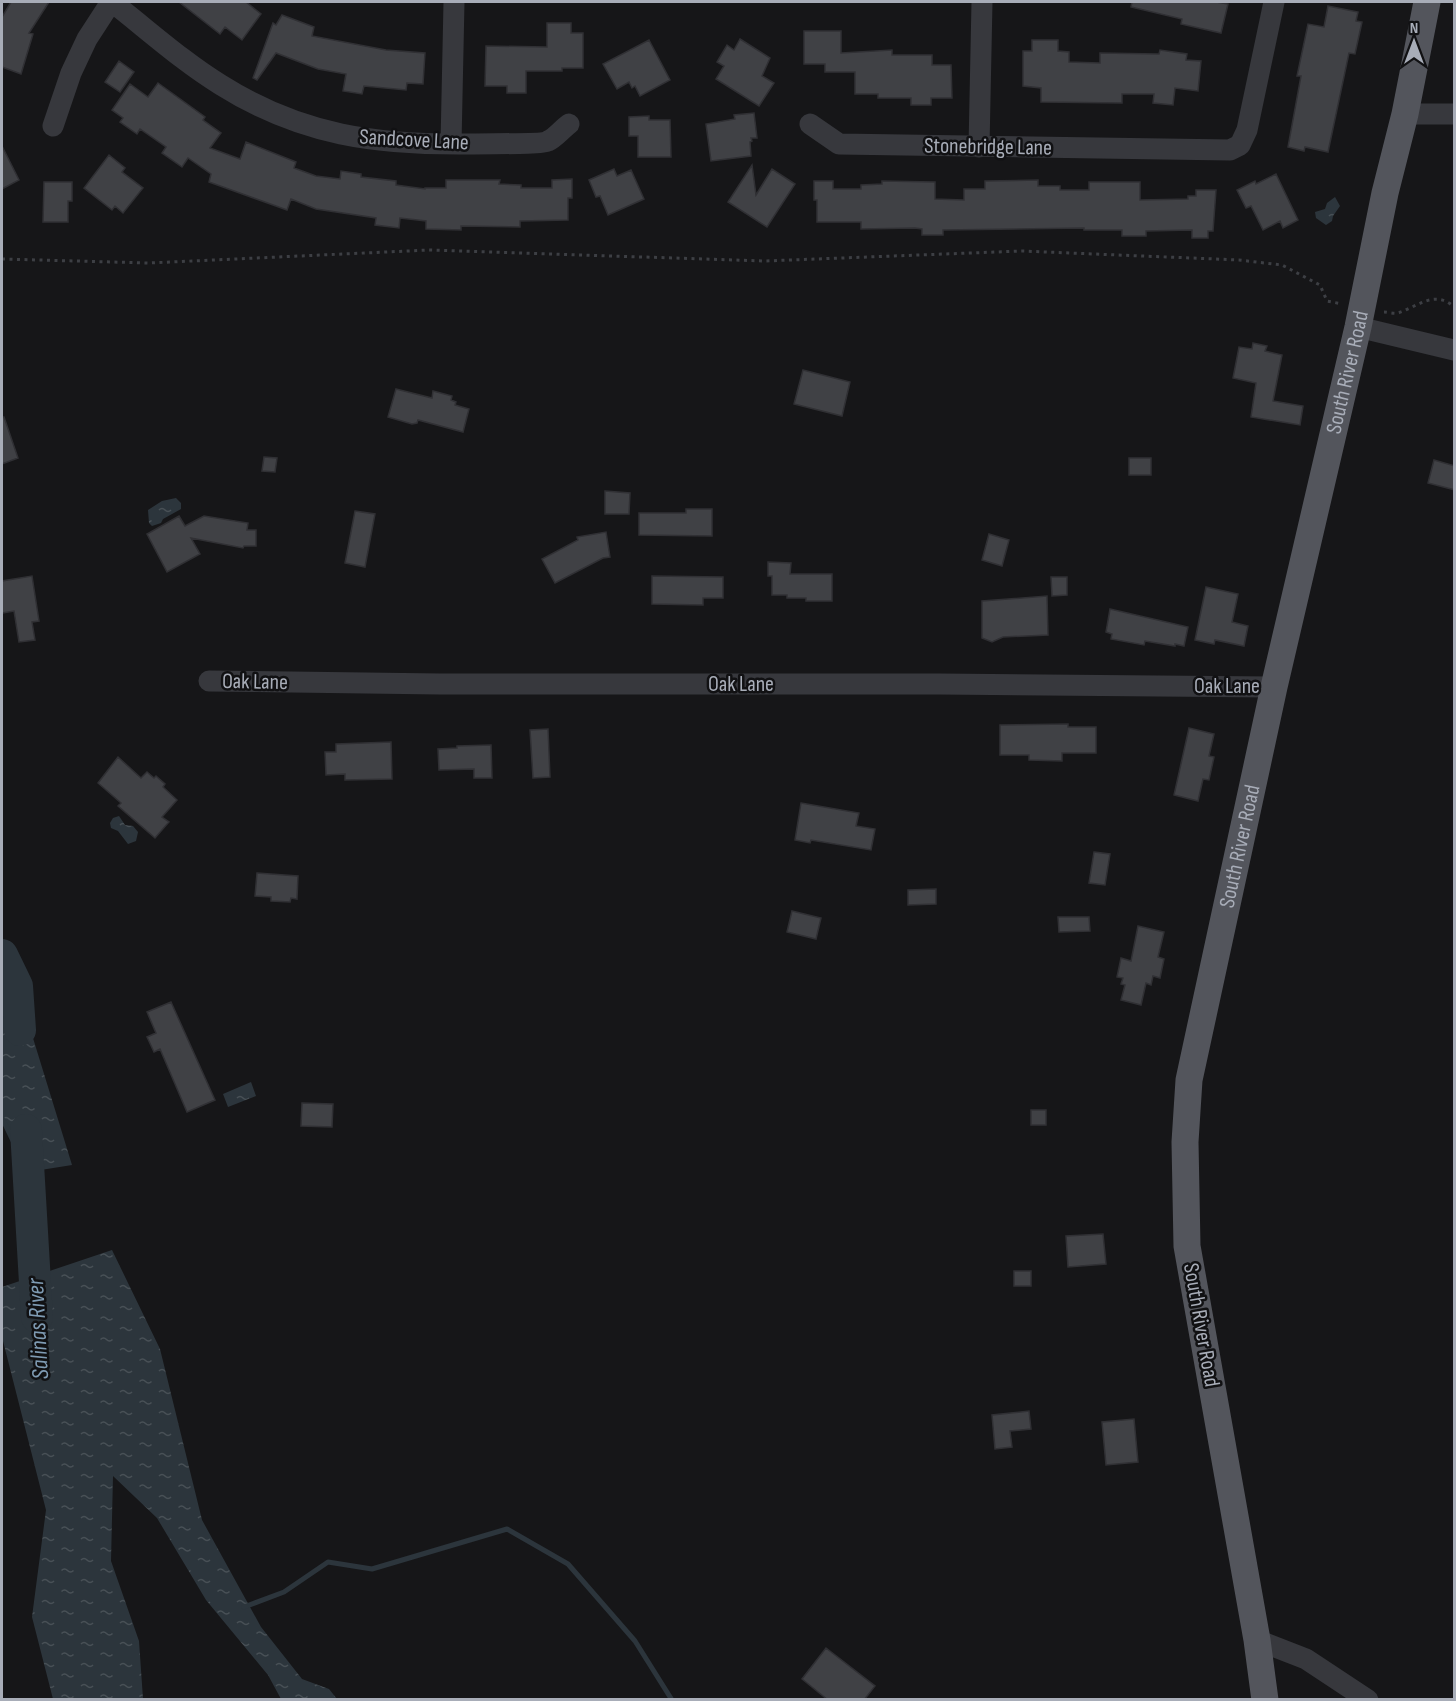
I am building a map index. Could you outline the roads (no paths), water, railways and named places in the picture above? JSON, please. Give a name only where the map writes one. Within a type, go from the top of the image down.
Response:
[{"type":"main road","name":"South River Road","points":[[1265,1700],[1257,1640],[1187,1246],[1185,1142],[1189,1080],[1274,687],[1360,318],[1384,193],[1405,114],[1426,2]]},
{"type":"street","points":[[53,126],[71,73],[83,48],[112,2]]},
{"type":"street","name":"Sandcove Lane","points":[[112,2],[221,85],[254,104],[301,124],[360,139],[451,144],[547,142],[569,124]]},
{"type":"street","points":[[451,144],[454,2]]},
{"type":"street","points":[[979,147],[982,2]]},
{"type":"street","name":"Stonebridge Lane","points":[[810,124],[839,144],[1230,150],[1240,145],[1247,130],[1274,2]]},
{"type":"street","points":[[1405,114],[1455,114]]},
{"type":"street","points":[[1360,318],[1455,350]]},
{"type":"street","name":"Oak Lane","points":[[209,681],[1274,687]]},
{"type":"street","points":[[1257,1640],[1306,1659],[1368,1700]]},
{"type":"water","points":[[1335,197],[1340,206],[1332,221],[1326,225],[1316,218],[1315,212],[1325,209],[1327,203]]},
{"type":"water","points":[[176,498],[181,503],[181,509],[163,519],[161,523],[152,526],[149,523],[148,510],[162,501]]},
{"type":"water","points":[[119,816],[125,825],[133,826],[138,832],[136,841],[128,844],[118,831],[111,828],[110,823],[113,818]]},
{"type":"water","points":[[2,955],[17,986],[72,1165],[28,1172],[2,1118]]},
{"type":"water","points":[[251,1082],[256,1096],[228,1107],[223,1094]]},
{"type":"water","points":[[112,1250],[160,1349],[202,1520],[261,1627],[302,1679],[329,1689],[337,1699],[281,1699],[268,1675],[206,1600],[157,1518],[113,1476],[111,1561],[139,1641],[143,1699],[53,1699],[32,1617],[46,1510],[2,1337],[2,1287]]},
{"type":"waterway","name":"Salinas River","points":[[2,955],[17,986],[20,1030]]},
{"type":"waterway","points":[[2,1118],[28,1172]]},
{"type":"waterway","name":"Salinas River","points":[[26,1130],[37,1317]]},
{"type":"waterway","points":[[244,1607],[284,1592],[328,1562],[372,1569],[507,1529],[568,1564],[635,1641],[672,1700]]}]
